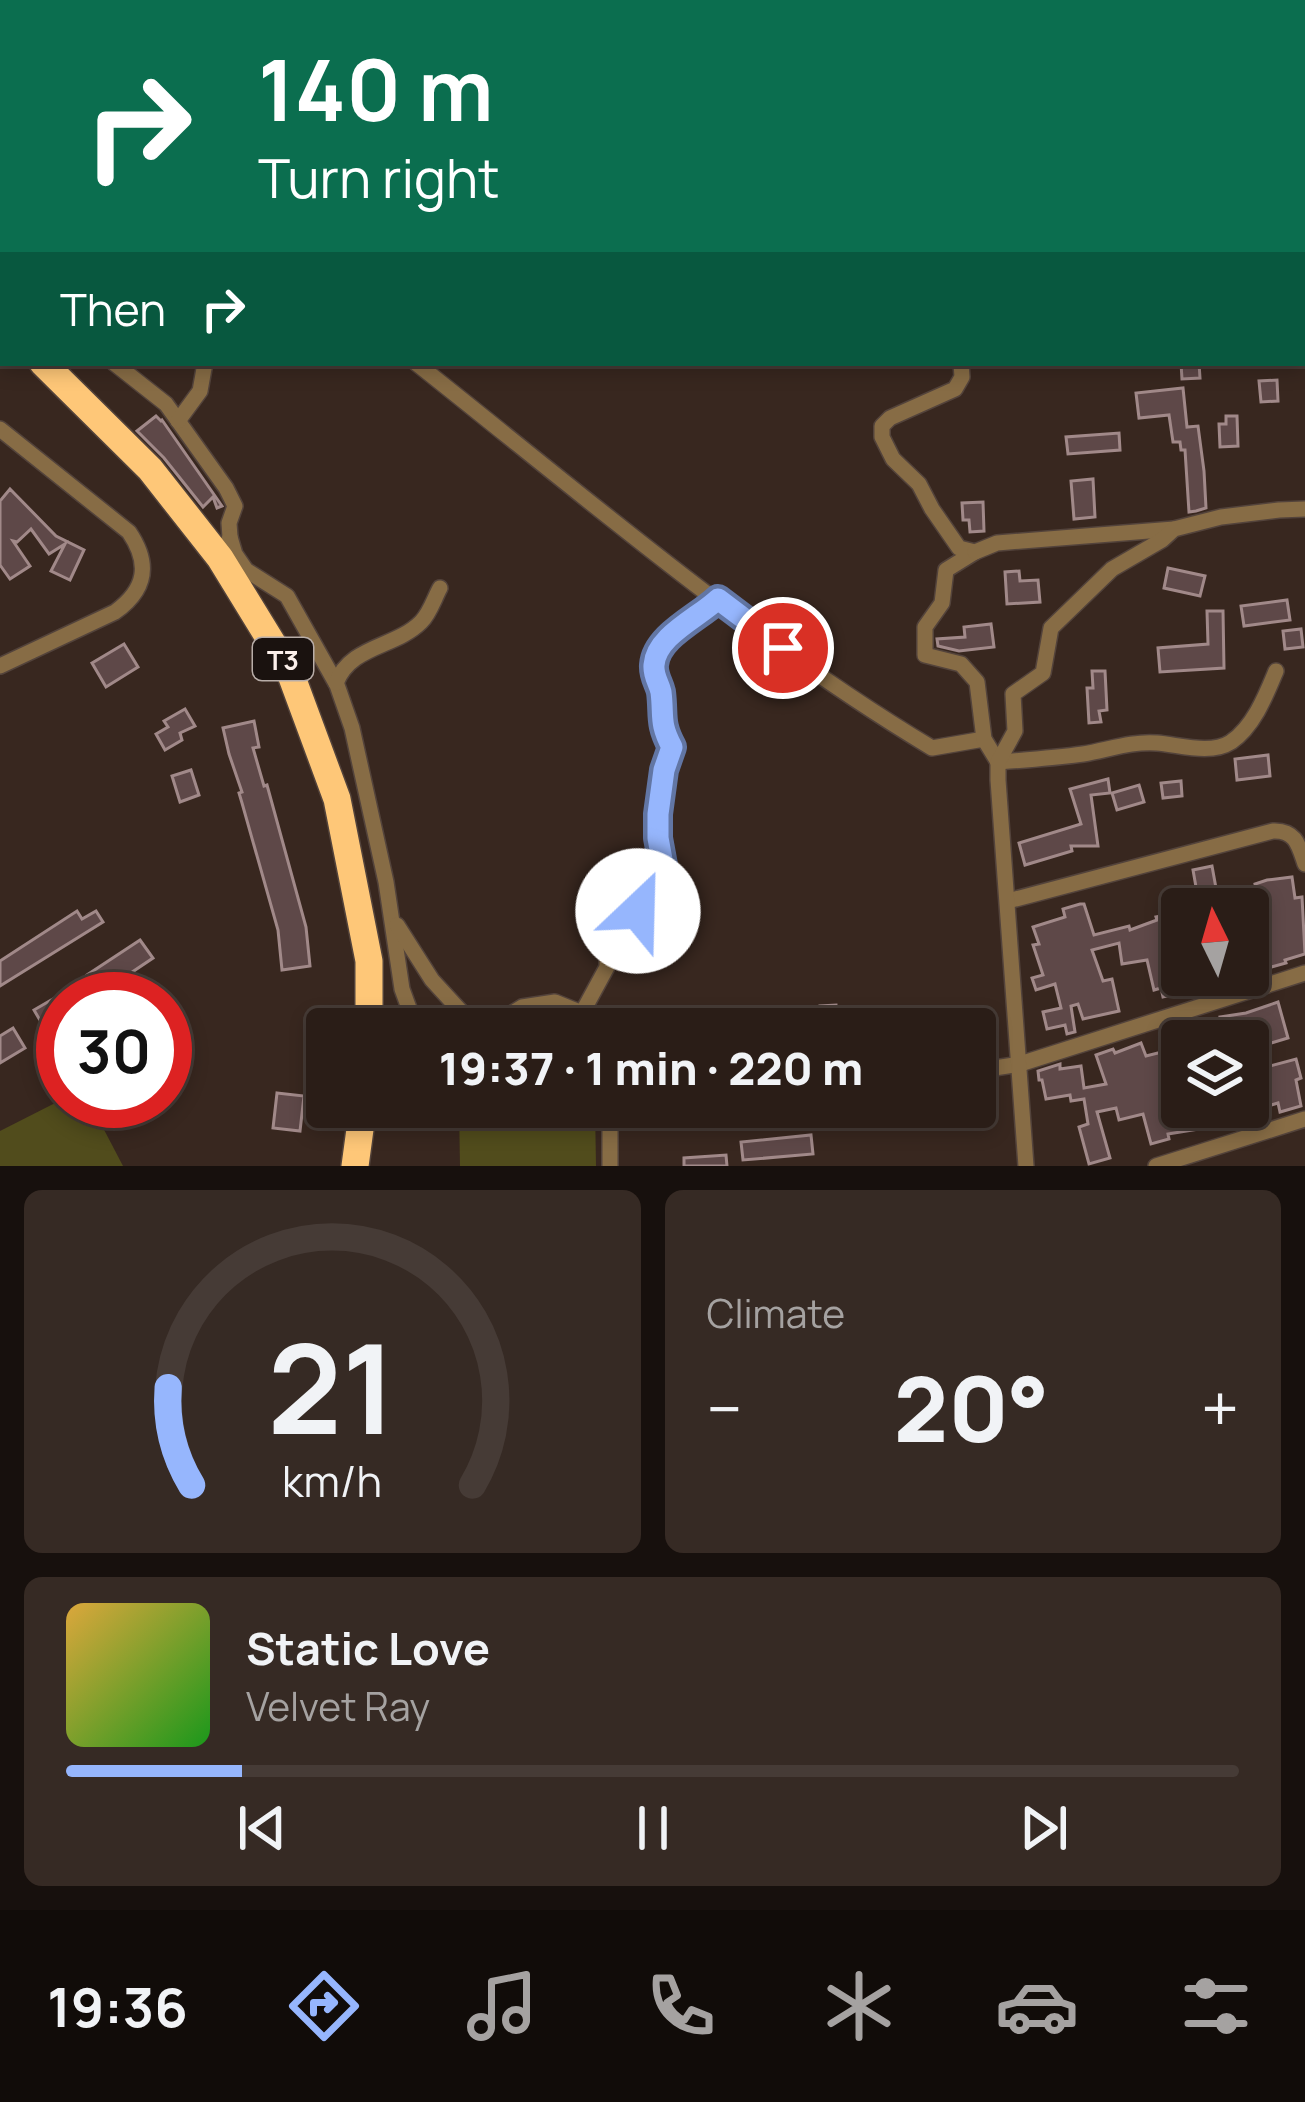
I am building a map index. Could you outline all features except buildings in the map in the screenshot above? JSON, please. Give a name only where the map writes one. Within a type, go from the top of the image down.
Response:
[{"type":"highway","name":"T3","points":[[46,366],[225,547],[290,672],[338,799],[369,961],[369,1008]]},
{"type":"highway","points":[[356,1166],[361,1128]]},
{"type":"street","points":[[118,366],[166,404],[226,488],[235,506],[225,547],[246,570],[287,596],[336,683],[352,728],[392,918],[401,989],[409,1008]]},
{"type":"street","points":[[178,421],[200,391],[204,366]]},
{"type":"street","points":[[420,366],[849,698],[932,748],[984,739]]},
{"type":"street","points":[[961,366],[962,377],[955,388],[890,418],[882,426],[882,436],[893,459],[919,484],[959,548],[975,552]]},
{"type":"street","points":[[0,429],[129,532],[143,564],[131,600],[116,612],[0,666]]},
{"type":"street","points":[[1026,1166],[998,762],[984,739],[977,682],[961,664],[925,655],[925,627],[941,603],[946,570],[997,543],[1174,530],[1221,518],[1305,509]]},
{"type":"street","points":[[998,762],[1016,731],[1013,694],[1043,673],[1051,628],[1112,569],[1174,530]]},
{"type":"street","points":[[336,683],[355,658],[425,619],[440,588]]},
{"type":"street","points":[[585,1008],[608,967],[607,957],[633,924],[663,865],[658,814],[672,747],[664,730],[661,688],[653,670],[658,648],[718,599]]},
{"type":"street","points":[[998,762],[1140,743],[1220,747],[1247,725],[1276,671]]},
{"type":"street","points":[[1008,902],[1274,831],[1294,837],[1305,864]]},
{"type":"street","points":[[392,918],[432,980],[458,1008]]},
{"type":"street","points":[[996,1068],[1305,973]]},
{"type":"street","points":[[520,1008],[555,1002],[570,1008]]},
{"type":"street","points":[[1156,1166],[1305,1119]]},
{"type":"street","points":[[610,1128],[610,1166]]},
{"type":"shaded area","points":[[36,1113],[36,1128],[103,1128],[123,1166],[0,1166],[0,1131]]},
{"type":"shaded area","points":[[459,1128],[595,1128],[596,1166],[460,1166]]},
{"type":"route","points":[[638,911],[663,865],[658,814],[672,747],[664,730],[661,688],[653,670],[658,648],[718,599],[783,648]]}]
